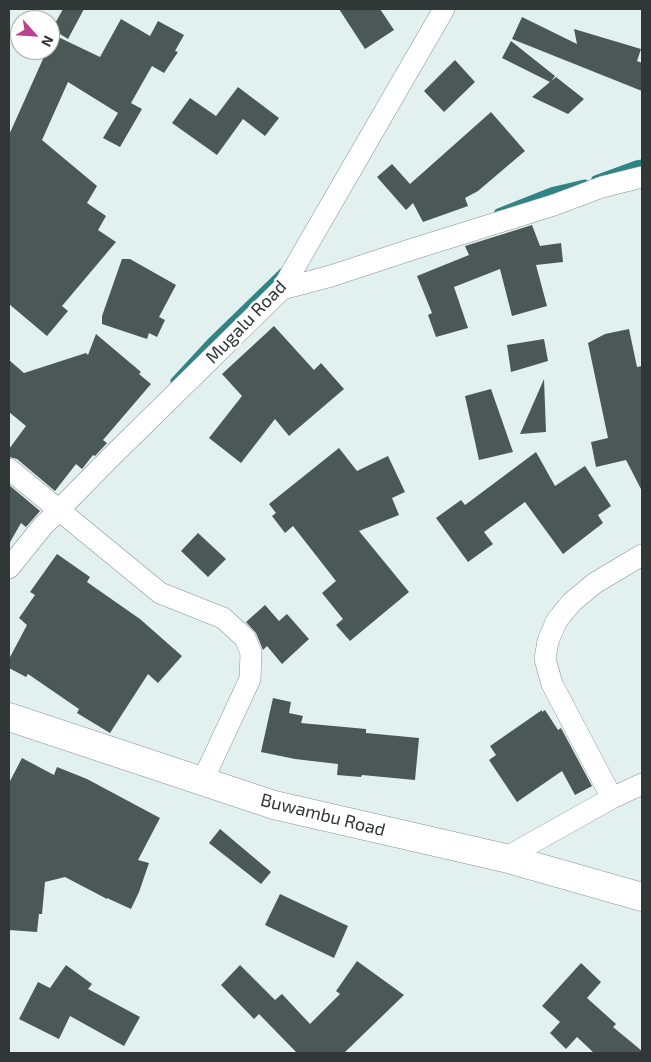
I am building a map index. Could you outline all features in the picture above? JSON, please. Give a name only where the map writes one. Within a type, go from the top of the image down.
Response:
[{"type":"street","name":"Mugalu Road","points":[[9,568],[42,527],[282,289],[444,9]]},
{"type":"street","points":[[282,289],[331,276],[554,205],[602,187],[642,177]]},
{"type":"street","points":[[9,469],[160,593],[223,618],[245,638],[251,653],[250,678],[202,782]]},
{"type":"street","points":[[612,798],[552,684],[545,659],[548,641],[557,620],[572,602],[595,583],[642,555]]},
{"type":"street","name":"Buwambu Road","points":[[9,717],[202,782],[274,804],[505,858],[642,897]]},
{"type":"street","points":[[505,858],[612,798],[642,784]]},
{"type":"building","points":[[63,9],[84,9],[68,39],[60,34],[60,14]]},
{"type":"building","points":[[339,9],[380,9],[394,30],[365,49]]},
{"type":"building","points":[[522,17],[577,44],[574,29],[641,49],[637,61],[642,63],[642,91],[512,39]]},
{"type":"building","points":[[121,19],[150,36],[158,21],[184,35],[175,51],[178,52],[164,73],[152,66],[131,103],[142,109],[120,147],[103,138],[118,113],[68,82],[42,140],[97,186],[87,203],[106,216],[98,230],[116,242],[62,306],[68,311],[47,336],[9,304],[9,135],[43,60],[60,60],[60,38],[100,57]]},
{"type":"building","points":[[511,41],[555,76],[551,81],[556,77],[584,99],[568,114],[532,97],[550,82],[502,58]]},
{"type":"building","points":[[455,60],[475,82],[444,112],[424,91]]},
{"type":"building","points":[[238,87],[279,118],[265,136],[243,119],[217,155],[172,123],[190,98],[216,116]]},
{"type":"building","points":[[491,112],[525,151],[478,191],[465,198],[468,206],[423,222],[413,203],[406,210],[377,177],[392,164],[410,184]]},
{"type":"building","points":[[532,225],[540,246],[561,243],[563,262],[536,265],[547,306],[512,316],[500,269],[454,287],[468,328],[436,337],[428,315],[432,313],[417,276],[469,255],[465,246]]},
{"type":"building","points":[[122,259],[130,259],[176,285],[159,317],[165,320],[157,337],[149,333],[147,339],[102,324],[102,316]]},
{"type":"building","points":[[274,326],[314,370],[321,363],[344,389],[289,436],[275,419],[241,463],[209,438],[242,396],[222,374]]},
{"type":"building","points":[[629,329],[637,367],[642,366],[642,491],[626,460],[596,467],[591,442],[608,438],[588,343],[605,334]]},
{"type":"building","points":[[96,334],[141,372],[139,374],[151,384],[103,440],[107,443],[95,456],[93,455],[82,469],[76,464],[55,491],[17,459],[9,457],[9,449],[26,426],[9,412],[9,360],[24,373],[86,353],[88,355]]},
{"type":"building","points":[[544,339],[548,361],[511,372],[507,345]]},
{"type":"building","points":[[544,379],[546,432],[520,434]]},
{"type":"building","points":[[491,389],[513,452],[479,460],[465,396]]},
{"type":"building","points":[[339,448],[357,471],[388,456],[405,492],[392,498],[399,515],[359,531],[409,592],[350,641],[336,625],[343,619],[322,593],[336,581],[293,526],[285,533],[272,516],[276,513],[269,504]]},
{"type":"building","points":[[536,452],[555,486],[585,466],[611,506],[598,515],[603,523],[563,554],[525,502],[484,532],[493,544],[468,562],[436,518],[461,500],[465,505]]},
{"type":"building","points":[[9,485],[40,511],[26,527],[21,523],[9,544]]},
{"type":"building","points":[[198,533],[226,559],[208,577],[181,551]]},
{"type":"building","points":[[57,554],[90,577],[87,582],[140,619],[182,656],[158,683],[148,674],[110,733],[77,713],[79,709],[28,674],[26,677],[9,668],[9,659],[27,625],[19,618],[35,595],[30,592]]},
{"type":"building","points":[[265,605],[279,621],[287,614],[309,639],[282,664],[267,646],[263,650],[256,633],[246,622]]},
{"type":"building","points":[[273,698],[291,702],[289,713],[303,716],[301,723],[366,729],[366,733],[419,738],[415,780],[362,775],[361,777],[337,775],[338,764],[295,759],[261,752]]},
{"type":"building","points":[[542,710],[542,712],[545,710],[558,730],[561,728],[592,786],[575,795],[562,771],[517,802],[489,760],[496,755],[490,746]]},
{"type":"building","points":[[22,758],[54,775],[57,767],[87,779],[160,818],[138,860],[149,863],[131,909],[65,877],[45,882],[42,914],[39,914],[37,932],[9,930],[9,783]]},
{"type":"building","points":[[220,829],[271,872],[261,884],[209,843]]},
{"type":"building","points":[[280,894],[348,926],[334,958],[265,925]]},
{"type":"building","points":[[357,961],[404,995],[344,1053],[297,1053],[259,1014],[254,1019],[221,985],[240,965],[275,1000],[282,994],[310,1024],[340,994],[336,991]]},
{"type":"building","points":[[581,963],[601,982],[587,998],[616,1024],[613,1027],[642,1053],[594,1053],[577,1037],[566,1049],[550,1033],[560,1022],[542,1006]]},
{"type":"building","points":[[66,965],[92,984],[88,989],[140,1017],[124,1046],[70,1016],[59,1039],[19,1019],[38,982],[50,988]]},
{"type":"waterway","points":[[595,179],[642,163]]},
{"type":"waterway","points":[[498,212],[551,191],[585,183]]},
{"type":"waterway","points":[[174,381],[212,340],[282,272]]}]
